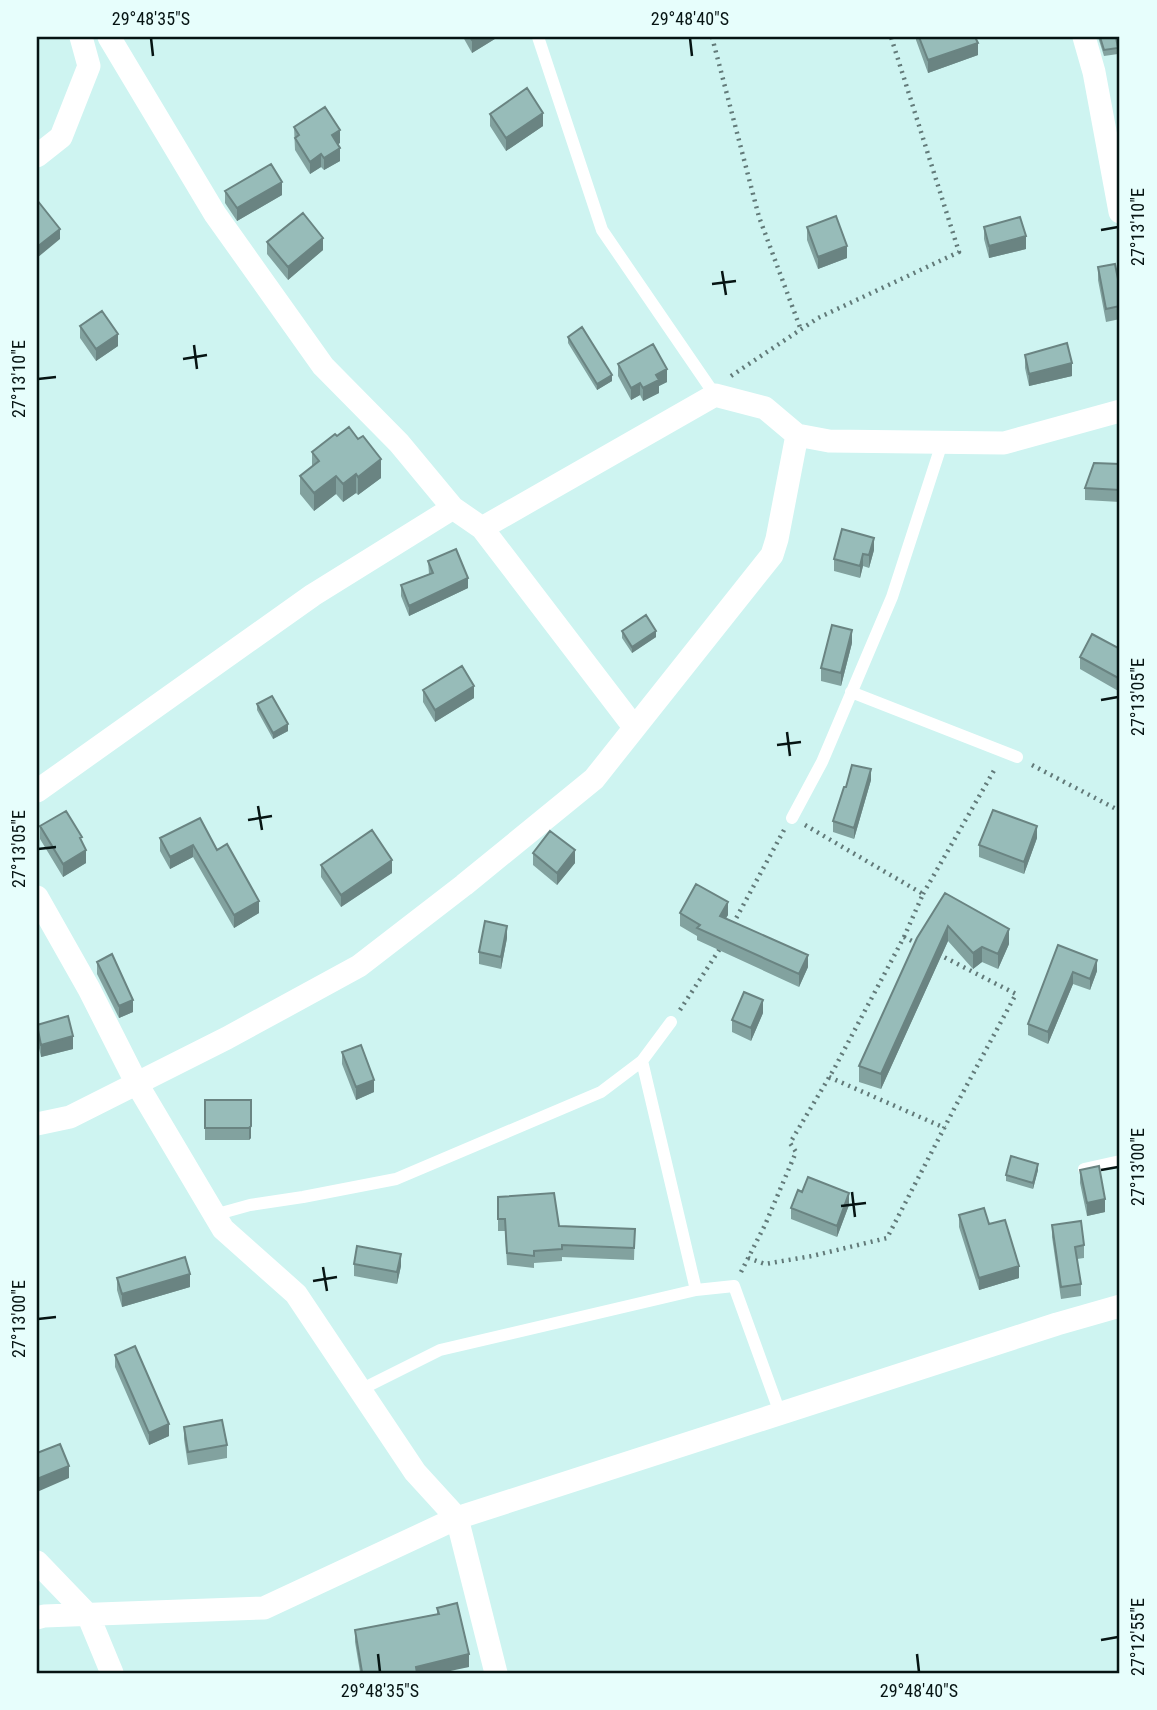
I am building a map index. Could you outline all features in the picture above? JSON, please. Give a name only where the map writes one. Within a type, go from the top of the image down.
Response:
[{"type":"street","points":[[37,156],[61,137],[89,66],[81,37]]},
{"type":"street","points":[[109,37],[215,214],[323,366],[399,443],[453,509],[482,528],[634,727]]},
{"type":"street","points":[[1084,37],[1094,72],[1120,212]]},
{"type":"street","points":[[482,528],[715,395],[765,408],[797,435],[830,441],[1004,443],[1120,411]]},
{"type":"street","points":[[37,1124],[71,1117],[359,966],[594,779],[772,555],[797,435]]},
{"type":"street","points":[[37,791],[313,595],[453,509]]},
{"type":"street","points":[[37,897],[89,989],[137,1084],[223,1230],[296,1294],[415,1472],[457,1518],[496,1673]]},
{"type":"street","points":[[37,1618],[264,1608],[457,1518],[1120,1306]]},
{"type":"street","points":[[37,1562],[88,1615],[113,1673]]},
{"type":"lane","points":[[538,37],[602,230],[715,395]]},
{"type":"lane","points":[[792,818],[821,762],[892,597],[942,443]]},
{"type":"lane","points":[[851,692],[1010,755]]},
{"type":"lane","points":[[214,1215],[250,1205],[396,1179],[601,1092],[642,1061],[671,1022]]},
{"type":"lane","points":[[642,1061],[696,1290]]},
{"type":"lane","points":[[1084,1169],[1120,1161]]},
{"type":"lane","points":[[359,1390],[440,1350],[696,1290],[734,1286],[780,1413]]},
{"type":"path","points":[[712,37],[759,217],[801,331]]},
{"type":"path","points":[[715,395],[727,378],[818,318],[959,252],[891,37]]},
{"type":"path","points":[[933,952],[1016,995],[887,1238],[765,1264],[748,1258],[796,1152],[790,1143],[829,1077],[904,937],[923,894],[1010,755],[1120,811]]},
{"type":"path","points":[[671,1022],[715,959],[792,818],[923,894]]},
{"type":"path","points":[[904,937],[922,946]]},
{"type":"path","points":[[829,1077],[945,1128]]},
{"type":"building","points":[[919,37],[975,37],[978,43],[928,60]]},
{"type":"building","points":[[1100,37],[1116,37],[1118,48],[1104,50]]},
{"type":"building","points":[[527,88],[543,113],[506,138],[490,114]]},
{"type":"building","points":[[325,107],[340,130],[332,135],[340,148],[324,158],[321,154],[310,162],[295,138],[299,135],[294,127]]},
{"type":"building","points":[[271,164],[282,182],[237,208],[225,191]]},
{"type":"building","points":[[37,200],[60,229],[37,247]]},
{"type":"building","points":[[303,213],[323,238],[288,267],[267,242]]},
{"type":"building","points":[[836,216],[847,246],[818,257],[807,227]]},
{"type":"building","points":[[1020,217],[1026,236],[989,246],[984,227]]},
{"type":"building","points":[[1115,264],[1120,306],[1106,309],[1098,267]]},
{"type":"building","points":[[102,311],[118,334],[96,349],[80,326]]},
{"type":"building","points":[[582,327],[612,375],[597,384],[568,337]]},
{"type":"building","points":[[1067,343],[1072,363],[1029,374],[1025,355]]},
{"type":"building","points":[[653,344],[667,369],[656,375],[659,380],[643,388],[640,383],[631,388],[618,364]]},
{"type":"building","points":[[349,427],[358,439],[363,436],[381,459],[358,477],[356,474],[343,484],[336,476],[314,493],[300,476],[319,461],[312,452]]},
{"type":"building","points":[[1094,463],[1120,464],[1120,490],[1085,488]]},
{"type":"building","points":[[842,529],[874,538],[869,555],[863,554],[860,566],[834,559]]},
{"type":"building","points":[[456,549],[468,578],[409,606],[401,585],[433,573],[428,561]]},
{"type":"building","points":[[646,615],[656,631],[632,647],[622,631]]},
{"type":"building","points":[[832,625],[852,630],[841,673],[821,668]]},
{"type":"building","points":[[1092,634],[1118,648],[1120,645],[1120,679],[1080,657]]},
{"type":"building","points":[[462,666],[474,686],[435,710],[423,690]]},
{"type":"building","points":[[272,696],[288,724],[273,733],[257,704]]},
{"type":"building","points":[[852,765],[871,769],[854,828],[833,821]]},
{"type":"building","points":[[993,810],[1037,826],[1024,862],[979,845]]},
{"type":"building","points":[[66,811],[82,837],[80,838],[86,850],[63,864],[40,826]]},
{"type":"building","points":[[200,818],[217,850],[227,844],[259,901],[234,915],[193,845],[170,857],[160,838]]},
{"type":"building","points":[[372,830],[392,860],[341,895],[321,865]]},
{"type":"building","points":[[550,831],[575,850],[557,873],[533,853]]},
{"type":"building","points":[[696,884],[728,902],[720,916],[808,955],[799,974],[697,928],[700,925],[680,913]]},
{"type":"building","points":[[945,893],[1009,929],[998,954],[982,947],[973,953],[948,926],[881,1074],[859,1066],[917,938]]},
{"type":"building","points":[[485,921],[507,926],[501,957],[479,952]]},
{"type":"building","points":[[1058,945],[1097,960],[1090,979],[1073,972],[1048,1032],[1028,1024]]},
{"type":"building","points":[[112,954],[133,1000],[119,1006],[97,962]]},
{"type":"building","points":[[744,992],[763,1000],[751,1028],[732,1020]]},
{"type":"building","points":[[68,1016],[73,1036],[41,1045],[37,1025]]},
{"type":"building","points":[[361,1045],[374,1080],[356,1087],[342,1052]]},
{"type":"building","points":[[205,1100],[251,1100],[251,1126],[205,1128]]},
{"type":"building","points":[[1011,1156],[1038,1164],[1033,1183],[1006,1175]]},
{"type":"building","points":[[1099,1166],[1105,1199],[1087,1203],[1080,1170]]},
{"type":"building","points":[[808,1177],[849,1193],[837,1226],[791,1208],[798,1190],[802,1192]]},
{"type":"building","points":[[554,1193],[559,1226],[635,1229],[634,1248],[562,1245],[562,1249],[534,1251],[534,1256],[507,1253],[505,1219],[498,1219],[498,1197]]},
{"type":"building","points":[[984,1208],[989,1224],[1005,1220],[1019,1266],[979,1278],[959,1215]]},
{"type":"building","points":[[1081,1221],[1084,1245],[1075,1247],[1081,1284],[1061,1287],[1052,1225]]},
{"type":"building","points":[[357,1246],[401,1254],[397,1272],[354,1264]]},
{"type":"building","points":[[185,1257],[190,1274],[122,1294],[117,1278]]},
{"type":"building","points":[[135,1346],[169,1424],[149,1433],[115,1355]]},
{"type":"building","points":[[222,1420],[227,1445],[188,1452],[184,1427]]},
{"type":"building","points":[[60,1444],[69,1466],[37,1479],[37,1453]]},
{"type":"building","points":[[457,1603],[469,1654],[416,1667],[417,1673],[353,1673],[362,1672],[355,1630],[439,1614],[437,1608]]}]
